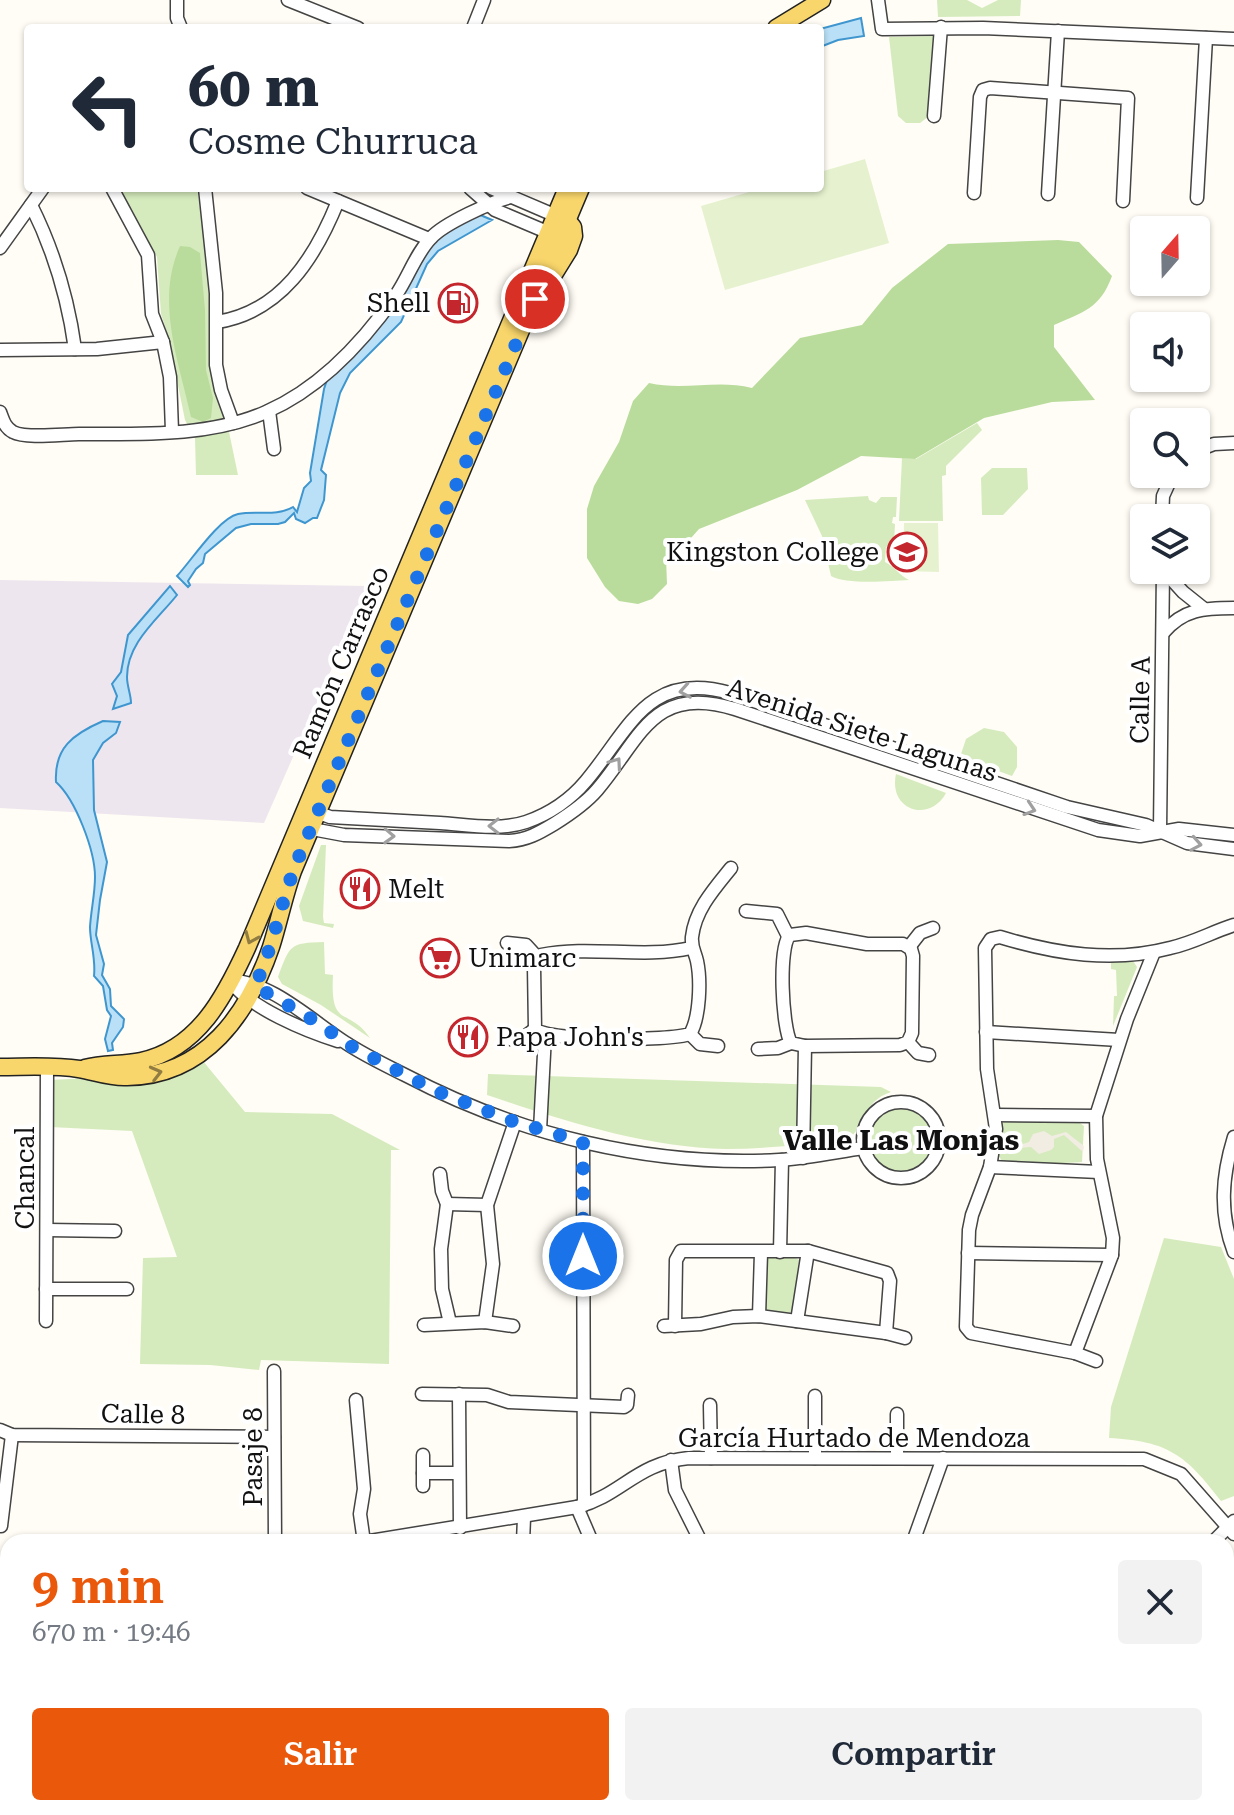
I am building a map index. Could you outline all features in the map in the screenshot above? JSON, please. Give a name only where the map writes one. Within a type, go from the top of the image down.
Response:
[{"type":"main road","points":[[783,24],[822,0]]},
{"type":"main road","name":"Ramón Carrasco","points":[[0,1067],[80,1069],[142,1061],[171,1050],[200,1028],[247,948],[554,235],[566,192]]},
{"type":"main road","name":"Ramón Carrasco","points":[[561,218],[578,192]]},
{"type":"main road","points":[[535,299],[554,276],[569,250],[574,232],[561,218]]},
{"type":"main road","name":"Ramón Carrasco","points":[[80,1069],[127,1077],[152,1075],[179,1066],[213,1045],[230,1027],[252,993],[271,945],[289,883],[535,299],[554,235]]},
{"type":"street","points":[[177,0],[179,24]]},
{"type":"street","points":[[288,0],[348,24]]},
{"type":"street","points":[[475,24],[484,0]]},
{"type":"street","points":[[878,0],[882,29],[941,27],[1234,39]]},
{"type":"street","points":[[934,116],[941,27]]},
{"type":"street","points":[[1048,194],[1058,31]]},
{"type":"street","points":[[1197,198],[1206,38]]},
{"type":"street","points":[[974,193],[980,97],[983,90],[990,88],[1128,98],[1123,201]]},
{"type":"street","points":[[0,248],[40,192]]},
{"type":"street","points":[[114,192],[148,255],[152,314],[163,342],[170,377],[172,431]]},
{"type":"street","points":[[205,192],[216,293],[218,379],[233,423]]},
{"type":"street","points":[[317,192],[429,239]]},
{"type":"street","points":[[474,192],[495,210],[554,235]]},
{"type":"street","points":[[488,204],[490,192]]},
{"type":"street","points":[[499,192],[561,218]]},
{"type":"street","points":[[0,412],[6,427],[17,434],[172,431],[233,423],[269,411],[319,379],[368,331],[396,295],[429,239],[488,204],[511,197]]},
{"type":"street","points":[[217,322],[253,312],[285,288],[314,253],[338,201]]},
{"type":"street","points":[[31,205],[59,271],[75,349]]},
{"type":"street","points":[[0,350],[75,349],[163,342]]},
{"type":"street","points":[[269,411],[274,449]]},
{"type":"street","points":[[1210,446],[1234,443]]},
{"type":"street","name":"Calle A","points":[[1160,831],[1163,584]]},
{"type":"street","points":[[1176,584],[1203,608]]},
{"type":"street","points":[[1163,633],[1178,618],[1203,608],[1234,608]]},
{"type":"street","name":"Avenida Siete Lagunas","points":[[315,821],[330,817],[508,826],[539,816],[566,800],[585,782],[640,710],[667,694],[698,688],[730,693],[1067,807],[1140,823],[1187,843],[1234,849]]},
{"type":"street","name":"Avenida Siete Lagunas","points":[[315,821],[344,835],[517,841],[533,836],[562,819],[592,796],[650,720],[679,705],[703,703],[735,709],[1079,826],[1129,836],[1188,829],[1234,835]]},
{"type":"street","points":[[562,819],[566,800]]},
{"type":"street","points":[[690,1034],[696,1014],[698,972],[691,948],[693,931],[701,908],[731,868]]},
{"type":"street","points":[[746,911],[777,914],[788,936]]},
{"type":"street","points":[[1096,1361],[1075,1353],[969,1331],[966,1323],[972,1215],[990,1167],[995,1115],[987,1069],[985,948],[991,939],[1000,937],[1038,949],[1075,955],[1154,952],[1234,925]]},
{"type":"street","points":[[909,947],[920,933],[933,928]]},
{"type":"street","points":[[758,1049],[778,1048],[791,1043],[805,1046],[900,1045],[908,1042],[912,1033],[913,956],[909,947],[903,944],[867,944],[806,933],[788,936],[784,942],[783,992],[787,1037],[791,1043]]},
{"type":"street","points":[[507,943],[526,945],[537,957]]},
{"type":"street","points":[[537,957],[586,952],[663,953],[691,948]]},
{"type":"street","points":[[1075,1353],[1112,1255],[1113,1238],[1095,1145],[1096,1116],[1119,1040],[1154,952]]},
{"type":"street","points":[[537,957],[534,967],[540,1032],[540,1130]]},
{"type":"street","points":[[230,981],[306,1029],[345,1043],[436,1091],[515,1122],[583,1142],[666,1157],[712,1160],[782,1160],[863,1148]]},
{"type":"street","points":[[510,1039],[540,1032],[617,1039],[690,1034],[700,1044],[718,1046]]},
{"type":"street","points":[[986,1032],[1119,1040]]},
{"type":"street","points":[[908,1042],[918,1053],[929,1055]]},
{"type":"street","points":[[803,1158],[805,1046]]},
{"type":"street","name":"Chancal","points":[[46,1321],[47,1068]]},
{"type":"street","points":[[894,1102],[909,1102],[923,1109],[934,1120],[940,1141],[930,1165],[917,1175],[900,1178],[877,1169],[863,1148],[863,1133],[869,1119],[880,1108],[894,1102]]},
{"type":"street","points":[[995,1115],[1096,1116]]},
{"type":"street","points":[[485,1322],[493,1264],[487,1205],[515,1122]]},
{"type":"street","points":[[1234,1137],[1223,1190],[1226,1227],[1234,1252]]},
{"type":"street","points":[[940,1141],[993,1142]]},
{"type":"street","points":[[583,1142],[584,1406],[581,1506],[590,1534]]},
{"type":"street","points":[[780,1252],[782,1160]]},
{"type":"street","points":[[990,1167],[1099,1172]]},
{"type":"street","points":[[440,1174],[447,1204],[441,1272],[450,1323]]},
{"type":"street","points":[[447,1204],[487,1205]]},
{"type":"street","points":[[47,1230],[115,1231]]},
{"type":"street","points":[[886,1333],[890,1281],[887,1273],[808,1251],[687,1250],[679,1252],[676,1260],[670,1326],[759,1316],[905,1338]]},
{"type":"street","points":[[797,1321],[808,1251]]},
{"type":"street","points":[[759,1316],[761,1253]]},
{"type":"street","points":[[968,1253],[1112,1255]]},
{"type":"street","points":[[46,1289],[127,1289]]},
{"type":"street","points":[[424,1325],[485,1322],[513,1326]]},
{"type":"street","name":"Pasaje 8","points":[[274,1371],[275,1534]]},
{"type":"street","points":[[422,1394],[487,1395],[509,1402],[625,1407],[628,1395]]},
{"type":"street","points":[[459,1394],[460,1528]]},
{"type":"street","points":[[815,1396],[815,1458]]},
{"type":"street","points":[[356,1400],[364,1489],[360,1514],[363,1534]]},
{"type":"street","points":[[710,1405],[711,1458]]},
{"type":"street","points":[[897,1414],[897,1458]]},
{"type":"street","points":[[1,1526],[6,1432]]},
{"type":"street","name":"Calle 8","points":[[6,1432],[274,1437]]},
{"type":"street","points":[[423,1455],[423,1479],[459,1473]]},
{"type":"street","name":"García Hurtado de Mendoza","points":[[441,1534],[581,1506],[598,1499],[643,1470],[671,1460],[711,1458],[1144,1459],[1181,1474],[1233,1528]]},
{"type":"street","points":[[916,1534],[943,1458]]},
{"type":"street","points":[[671,1460],[675,1490],[697,1534]]},
{"type":"street","points":[[523,1534],[524,1518]]},
{"type":"shaded area","points":[[0,580],[368,586],[264,823],[0,808]]},
{"type":"shaded area","points":[[1044,1131],[1052,1136],[1066,1132],[1084,1146],[1083,1152],[1064,1135],[1054,1139],[1051,1150],[1039,1154],[1031,1147],[1019,1148],[999,1140],[1000,1135],[1016,1144],[1023,1144],[1029,1142],[1033,1134]]},
{"type":"green space","points":[[937,0],[967,0],[982,8],[998,0],[1021,0],[1020,16],[938,17]]},
{"type":"green space","points":[[934,36],[929,116],[920,123],[906,123],[898,116],[889,37]]},
{"type":"green space","points":[[865,159],[889,243],[725,290],[701,206],[749,192],[824,192],[824,171]]},
{"type":"green space","points":[[122,192],[198,192],[210,279],[209,361],[224,408],[238,475],[196,475],[195,438],[185,420],[161,314],[157,257]]},
{"type":"green space","points":[[1079,242],[1112,276],[1096,303],[1054,325],[1054,347],[1095,400],[1052,402],[984,418],[915,459],[861,456],[797,490],[699,529],[683,547],[666,558],[667,584],[652,599],[638,604],[619,601],[605,587],[587,558],[587,509],[594,486],[619,442],[633,401],[649,383],[752,388],[800,338],[862,325],[892,288],[948,244]]},
{"type":"green space","points":[[180,246],[200,253],[206,370],[213,398],[211,418],[203,422],[191,417],[169,310],[169,288]]},
{"type":"green space","points":[[977,423],[982,430],[946,466],[946,475],[942,476],[943,521],[899,521],[902,458],[916,459]]},
{"type":"green space","points":[[992,468],[1027,468],[1028,489],[1003,515],[982,515],[981,478]]},
{"type":"green space","points":[[868,496],[876,503],[881,497],[897,497],[896,517],[893,517],[892,523],[895,524],[894,543],[886,547],[885,562],[909,580],[857,581],[831,576],[822,536],[805,500]]},
{"type":"green space","points":[[904,523],[938,523],[939,572],[903,571]]},
{"type":"green space","points":[[984,728],[1004,732],[1017,747],[1017,767],[1012,776],[960,757],[966,739]]},
{"type":"green space","points":[[896,774],[946,793],[939,803],[930,808],[912,809],[898,797]]},
{"type":"green space","points":[[321,845],[326,845],[323,917],[324,923],[334,924],[333,928],[303,921],[299,906]]},
{"type":"green space","points":[[324,942],[325,974],[333,975],[334,1004],[342,1015],[355,1022],[370,1038],[321,1005],[282,984],[278,977],[292,948],[304,943]]},
{"type":"green space","points":[[1131,958],[1137,967],[1113,1026],[1114,996],[1117,996],[1116,970],[1111,969],[1111,961]]},
{"type":"green space","points":[[198,1055],[245,1112],[332,1114],[400,1150],[391,1150],[389,1364],[261,1360],[259,1370],[210,1365],[140,1364],[143,1258],[177,1257],[132,1131],[50,1127],[50,1080],[112,1077]]},
{"type":"green space","points":[[488,1074],[881,1087],[891,1092],[874,1102],[859,1128],[848,1139],[726,1149],[635,1138],[546,1114],[487,1095]]},
{"type":"green space","points":[[901,1108],[924,1117],[933,1140],[924,1163],[901,1172],[878,1163],[869,1140],[878,1117]]},
{"type":"green space","points":[[1008,1120],[1080,1123],[1084,1126],[1082,1162],[1047,1164],[1002,1161],[998,1155],[1000,1124]]},
{"type":"green space","points":[[1164,1238],[1221,1247],[1234,1279],[1234,1496],[1221,1501],[1197,1472],[1174,1453],[1146,1443],[1109,1438],[1111,1407]]},
{"type":"green space","points":[[768,1256],[792,1256],[799,1260],[793,1310],[790,1313],[769,1312],[765,1308]]},
{"type":"water","points":[[861,18],[864,36],[824,45],[824,28]]},
{"type":"water","points":[[478,214],[492,220],[438,251],[427,264],[401,322],[350,373],[340,393],[321,470],[326,475],[324,500],[317,518],[305,523],[296,519],[294,513],[278,524],[251,524],[236,528],[205,554],[203,563],[188,581],[188,587],[177,576],[214,531],[230,517],[245,513],[280,512],[293,507],[297,512],[304,488],[311,481],[328,377],[392,310],[420,260],[440,235]]},
{"type":"water","points":[[170,586],[177,595],[144,633],[128,665],[131,703],[113,709],[117,696],[112,684],[121,672],[128,635]]},
{"type":"water","points":[[103,721],[120,722],[116,733],[103,743],[93,760],[94,810],[107,862],[96,935],[104,964],[102,975],[110,989],[111,1006],[124,1019],[123,1027],[112,1043],[113,1050],[108,1051],[105,1039],[111,1016],[103,986],[94,976],[90,933],[94,866],[77,813],[56,782],[62,751],[74,737]]},
{"type":"place","name":"Shell","points":[[458,303]]},
{"type":"place","name":"Kingston College","points":[[907,552]]},
{"type":"place","name":"Melt","points":[[360,889]]},
{"type":"place","name":"Unimarc","points":[[440,958]]},
{"type":"place","name":"Papa John's","points":[[468,1037]]},
{"type":"district","name":"Valle Las Monjas","points":[[901,1140]]},
{"type":"route","points":[[535,299],[298,859],[255,986],[322,1025],[345,1043],[436,1091],[515,1122],[583,1142],[583,1256]]}]
